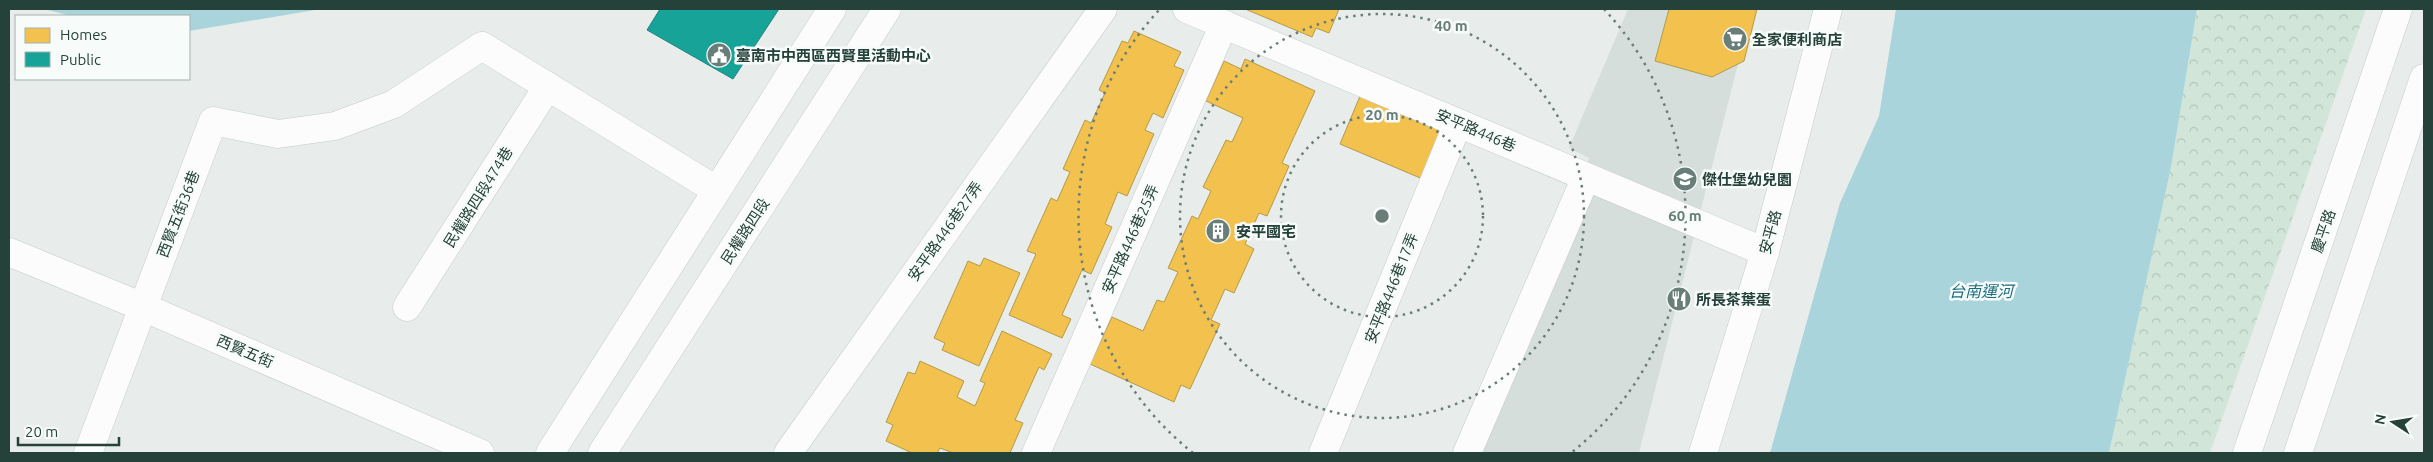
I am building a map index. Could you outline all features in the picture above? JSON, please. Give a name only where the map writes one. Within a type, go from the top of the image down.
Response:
[{"type":"street","points":[[550,453],[832,9]]},
{"type":"street","name":"民權路四段","points":[[602,453],[887,9]]},
{"type":"street","name":"安平路446巷27弄","points":[[788,453],[1103,9]]},
{"type":"street","name":"安平路446巷","points":[[1187,9],[1765,252]]},
{"type":"street","name":"安平路","points":[[1703,453],[1765,252],[1828,9]]},
{"type":"street","name":"慶平路","points":[[2248,453],[2398,9]]},
{"type":"street","name":"安平路446巷25弄","points":[[1036,453],[1224,24]]},
{"type":"street","name":"西賢五街36巷","points":[[88,453],[213,121],[278,134],[335,126],[394,104],[482,46],[548,86]]},
{"type":"street","points":[[2298,453],[2424,78]]},
{"type":"street","points":[[548,86],[716,190]]},
{"type":"street","name":"民權路四段474巷","points":[[407,307],[548,86]]},
{"type":"street","name":"安平路446巷17弄","points":[[1323,453],[1458,123]]},
{"type":"street","points":[[1467,453],[1586,176]]},
{"type":"street","name":"西賢五街","points":[[9,252],[143,307],[480,453]]},
{"type":"shaded area","points":[[1628,9],[1752,9],[1639,453],[1469,453],[1589,158],[1569,148]]},
{"type":"green space","points":[[2197,9],[2366,9],[2210,453],[2109,453],[2171,167]]},
{"type":"water","points":[[44,9],[321,9],[190,31],[190,15],[67,15]]},
{"type":"water","name":"台南運河","points":[[1896,9],[2197,9],[2171,167],[2109,453],[1770,453],[1840,203],[1879,116]]},
{"type":"building: Homes","points":[[1245,9],[1339,9],[1329,33],[1316,28],[1312,37]]},
{"type":"building: Homes","points":[[1669,9],[1757,9],[1744,61],[1712,77],[1655,61]]},
{"type":"building: Homes","points":[[1134,31],[1181,52],[1174,66],[1184,70],[1163,118],[1153,113],[1145,130],[1154,134],[1127,196],[1118,192],[1105,224],[1112,227],[1091,274],[1082,270],[1062,315],[1071,319],[1062,338],[1009,315],[1036,254],[1027,251],[1051,198],[1057,201],[1070,172],[1063,169],[1085,120],[1091,123],[1105,93],[1099,90],[1122,41],[1128,43]]},
{"type":"building: Homes","name":"安平國宅","points":[[1245,59],[1315,91],[1282,163],[1289,166],[1267,216],[1259,213],[1245,244],[1254,249],[1234,293],[1225,289],[1211,320],[1220,324],[1190,389],[1181,385],[1174,402],[1090,364],[1112,317],[1143,331],[1157,300],[1164,302],[1178,272],[1168,268],[1192,216],[1198,219],[1211,191],[1203,187],[1226,140],[1232,142],[1243,118],[1206,101],[1224,61],[1241,69]]},
{"type":"building: Homes","points":[[1363,89],[1448,125],[1425,180],[1340,144]]},
{"type":"building: Homes","points":[[984,258],[1020,273],[979,366],[942,350],[945,343],[934,338],[968,261],[980,266]]},
{"type":"building: Homes","points":[[1002,331],[1052,354],[1044,370],[1039,367],[1015,420],[1023,423],[1010,453],[953,453],[940,448],[937,453],[912,453],[886,441],[893,425],[886,422],[908,372],[915,374],[920,361],[964,381],[957,397],[975,406],[985,383],[980,381]]},
{"type":"building: Public","name":"臺南市中西區西賢里活動中心","points":[[660,9],[779,9],[733,79],[647,30]]},
{"type":"place","name":"全家便利商店","points":[[1735,39]]},
{"type":"place","name":"臺南市中西區西賢里活動中心","points":[[719,55]]},
{"type":"place","name":"傑仕堡幼兒園","points":[[1685,179]]},
{"type":"place","name":"安平國宅","points":[[1218,231]]},
{"type":"place","name":"所長茶葉蛋","points":[[1679,299]]}]
